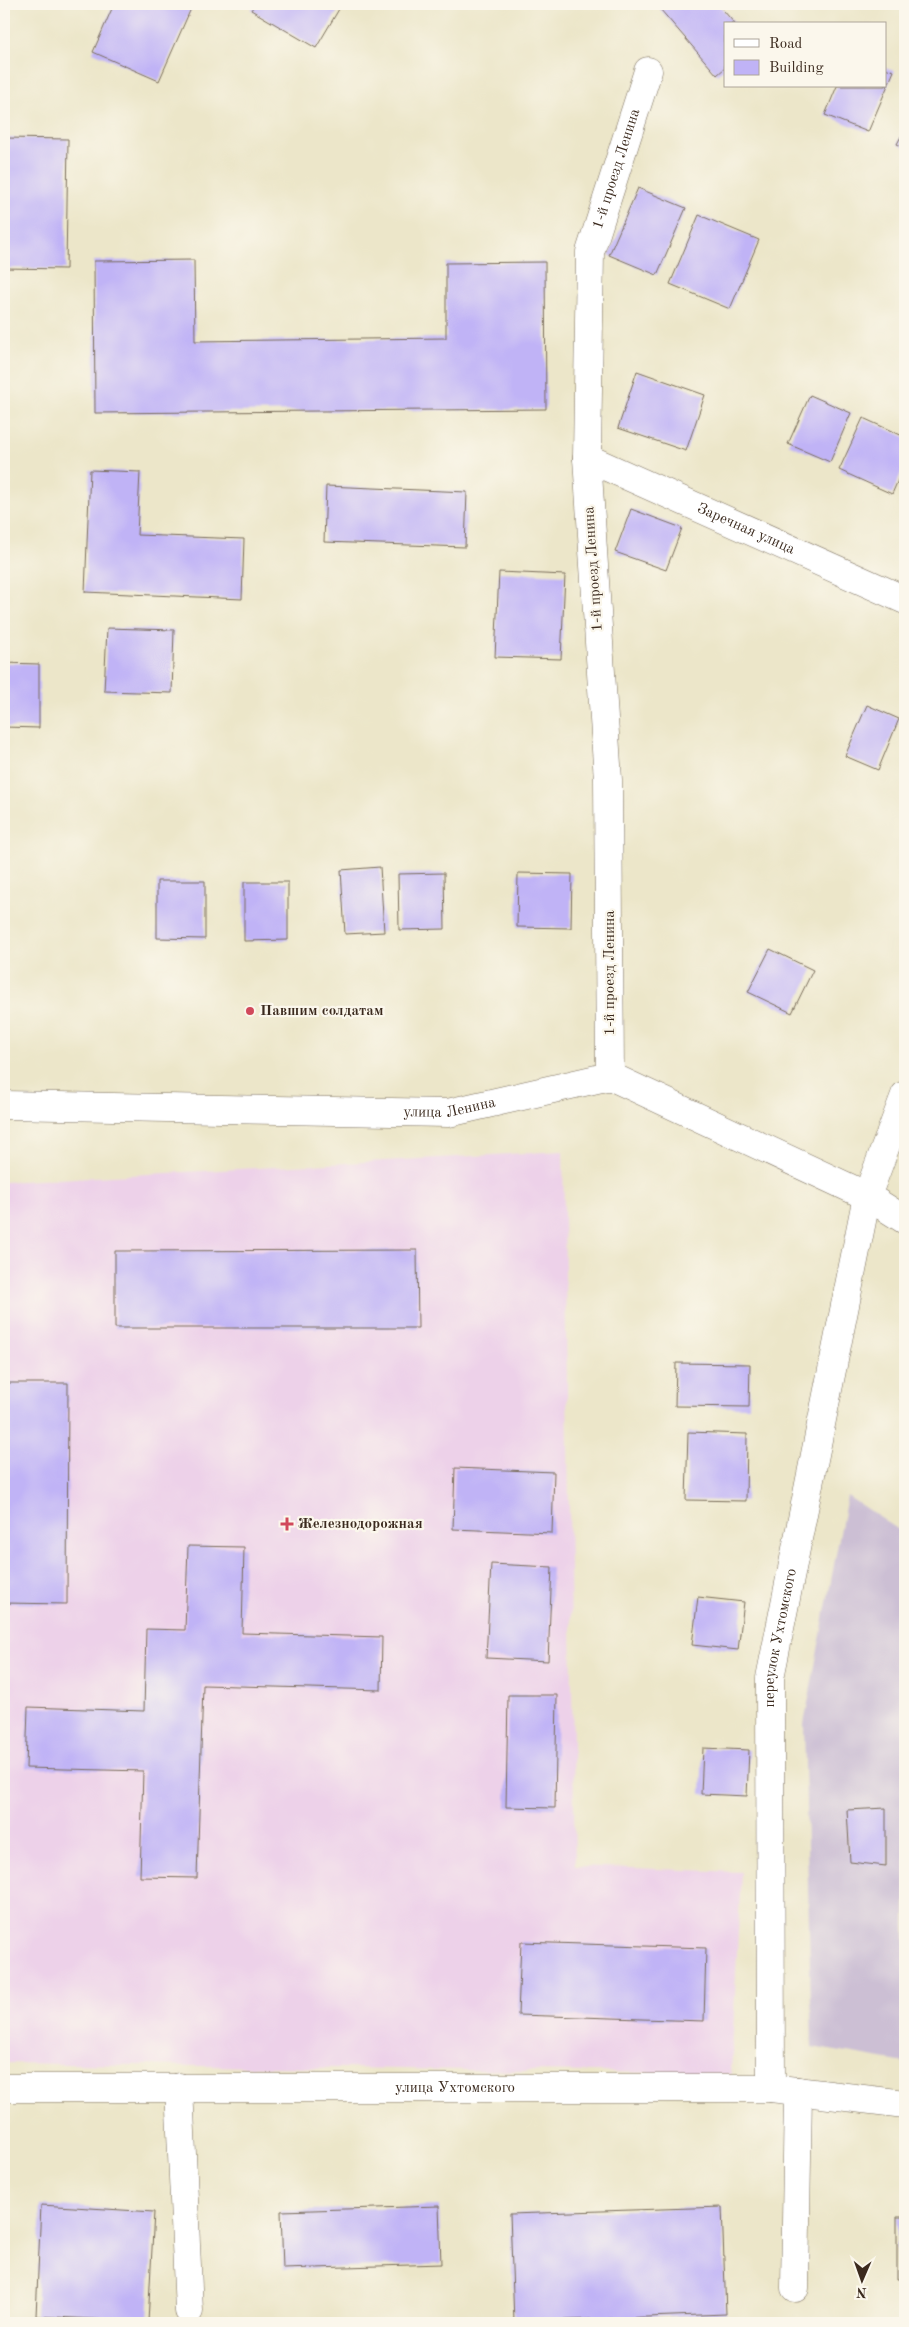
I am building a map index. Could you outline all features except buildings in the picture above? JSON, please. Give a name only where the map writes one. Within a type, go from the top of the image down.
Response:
[{"type":"street","name":"1-й проезд Ленина","points":[[610,1076],[608,780],[586,458],[590,252],[648,70]]},
{"type":"street","name":"Заречная улица","points":[[586,458],[905,600]]},
{"type":"street","name":"улица Ленина","points":[[4,1105],[448,1114],[610,1076]]},
{"type":"street","points":[[610,1076],[867,1196],[905,1220]]},
{"type":"street","name":"переулок Ухтомского","points":[[795,2288],[785,2089],[770,1678],[867,1196],[905,1095]]},
{"type":"street","points":[[179,2087],[190,2310]]},
{"type":"street","name":"улица Ухтомского","points":[[4,2088],[785,2089],[905,2104]]},
{"type":"shaded area","name":"Железнодорожная","points":[[563,1151],[575,1866],[741,1872],[731,2074],[4,2063],[4,1182]]},
{"type":"shaded area","points":[[847,1496],[905,1534],[905,2063],[812,2047],[804,1724]]},
{"type":"place","name":"Павшим солдатам","points":[[250,1011]]},
{"type":"place","name":"Железнодорожная","points":[[287,1524]]}]
